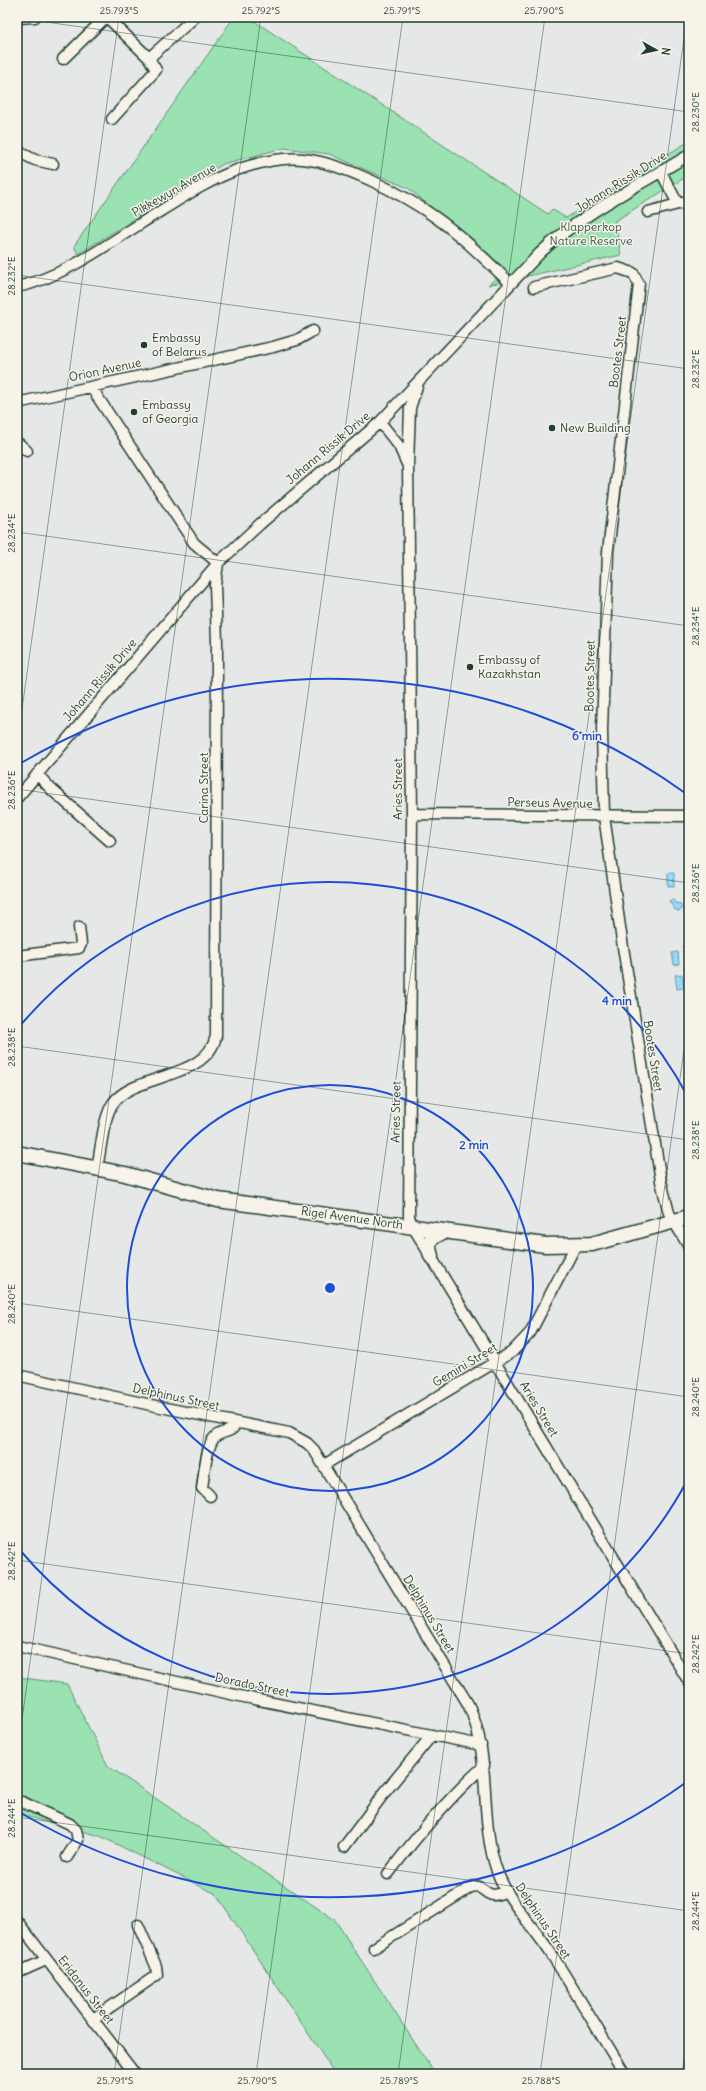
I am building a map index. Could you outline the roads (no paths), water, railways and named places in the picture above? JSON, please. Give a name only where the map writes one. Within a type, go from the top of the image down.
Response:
[{"type":"main road","name":"Rigel Avenue North","points":[[17,1152],[97,1168],[218,1200],[545,1245],[576,1245],[610,1239],[689,1217]]},
{"type":"main road","points":[[431,1256],[428,1246],[429,1240],[435,1235],[445,1231]]},
{"type":"street","points":[[17,18],[35,17]]},
{"type":"street","points":[[63,59],[106,17],[149,58],[156,67],[155,73],[112,119]]},
{"type":"street","points":[[149,58],[195,17]]},
{"type":"street","points":[[17,151],[35,160],[53,164]]},
{"type":"street","name":"Johann Rissik Drive","points":[[17,798],[218,564],[266,519],[380,422],[510,283],[562,234],[689,155]]},
{"type":"street","name":"Pikkewyn Avenue","points":[[17,287],[40,281],[70,266],[218,178],[256,164],[296,159],[320,163],[349,172],[402,196],[436,218],[510,283]]},
{"type":"street","points":[[661,172],[678,204]]},
{"type":"street","points":[[648,212],[689,202]]},
{"type":"street","name":"Bootes Street","points":[[534,287],[618,268],[633,273],[639,284],[608,552],[602,730],[604,816],[660,1181],[673,1222],[689,1247]]},
{"type":"street","name":"Orion Avenue","points":[[17,403],[273,347],[297,340],[313,331]]},
{"type":"street","name":"Aries Street","points":[[418,383],[410,408],[408,465],[412,814],[408,1206],[413,1226],[689,1682]]},
{"type":"street","points":[[91,386],[194,543],[218,564]]},
{"type":"street","name":"Aries Street","points":[[380,422],[399,446],[408,465]]},
{"type":"street","points":[[17,442],[26,451]]},
{"type":"street","name":"Carina Street","points":[[97,1168],[107,1117],[113,1103],[130,1091],[199,1061],[207,1056],[214,1045],[217,1024],[217,642],[215,585],[218,564]]},
{"type":"street","points":[[37,774],[52,790],[110,841]]},
{"type":"street","name":"Perseus Avenue","points":[[412,814],[689,816]]},
{"type":"street","points":[[17,956],[79,948],[81,944],[78,927]]},
{"type":"street","name":"Gemini Street","points":[[324,1465],[512,1352],[530,1333],[576,1245]]},
{"type":"street","name":"Delphinus Street","points":[[17,1375],[236,1423],[290,1433],[307,1443],[324,1465],[475,1717],[484,1766],[489,1828],[494,1860],[507,1891],[551,1954],[625,2074]]},
{"type":"street","points":[[210,1496],[202,1488],[209,1447],[216,1435],[232,1429],[236,1423]]},
{"type":"street","name":"Dorado Street","points":[[17,1646],[237,1695],[481,1745]]},
{"type":"street","points":[[344,1847],[385,1792],[432,1735]]},
{"type":"street","points":[[388,1874],[442,1807],[463,1784],[484,1766]]},
{"type":"street","points":[[17,1803],[20,1801],[29,1805],[70,1824],[76,1830],[78,1840],[67,1858]]},
{"type":"street","points":[[374,1948],[472,1887],[480,1887],[491,1894],[496,1895],[507,1891]]},
{"type":"street","name":"Eridanus Street","points":[[17,1921],[135,2074]]},
{"type":"street","points":[[93,2018],[157,1975],[156,1966],[138,1925]]},
{"type":"street","points":[[17,1973],[46,1960]]},
{"type":"water","points":[[668,873],[674,873],[674,886],[668,886]]},
{"type":"water","points":[[672,899],[675,903],[681,904],[682,909],[680,911],[675,910],[669,901]]},
{"type":"water","points":[[678,952],[679,964],[674,965],[672,953]]},
{"type":"water","points":[[682,974],[684,988],[677,989],[675,975]]},
{"type":"place","name":"Embassy of Belarus","points":[[144,345]]},
{"type":"place","name":"Embassy of Georgia","points":[[134,412]]},
{"type":"place","name":"New Building","points":[[552,428]]},
{"type":"place","name":"Embassy of Kazakhstan","points":[[470,667]]},
{"type":"park label","name":"Klapperkop Nature Reserve","points":[[591,234]]}]
